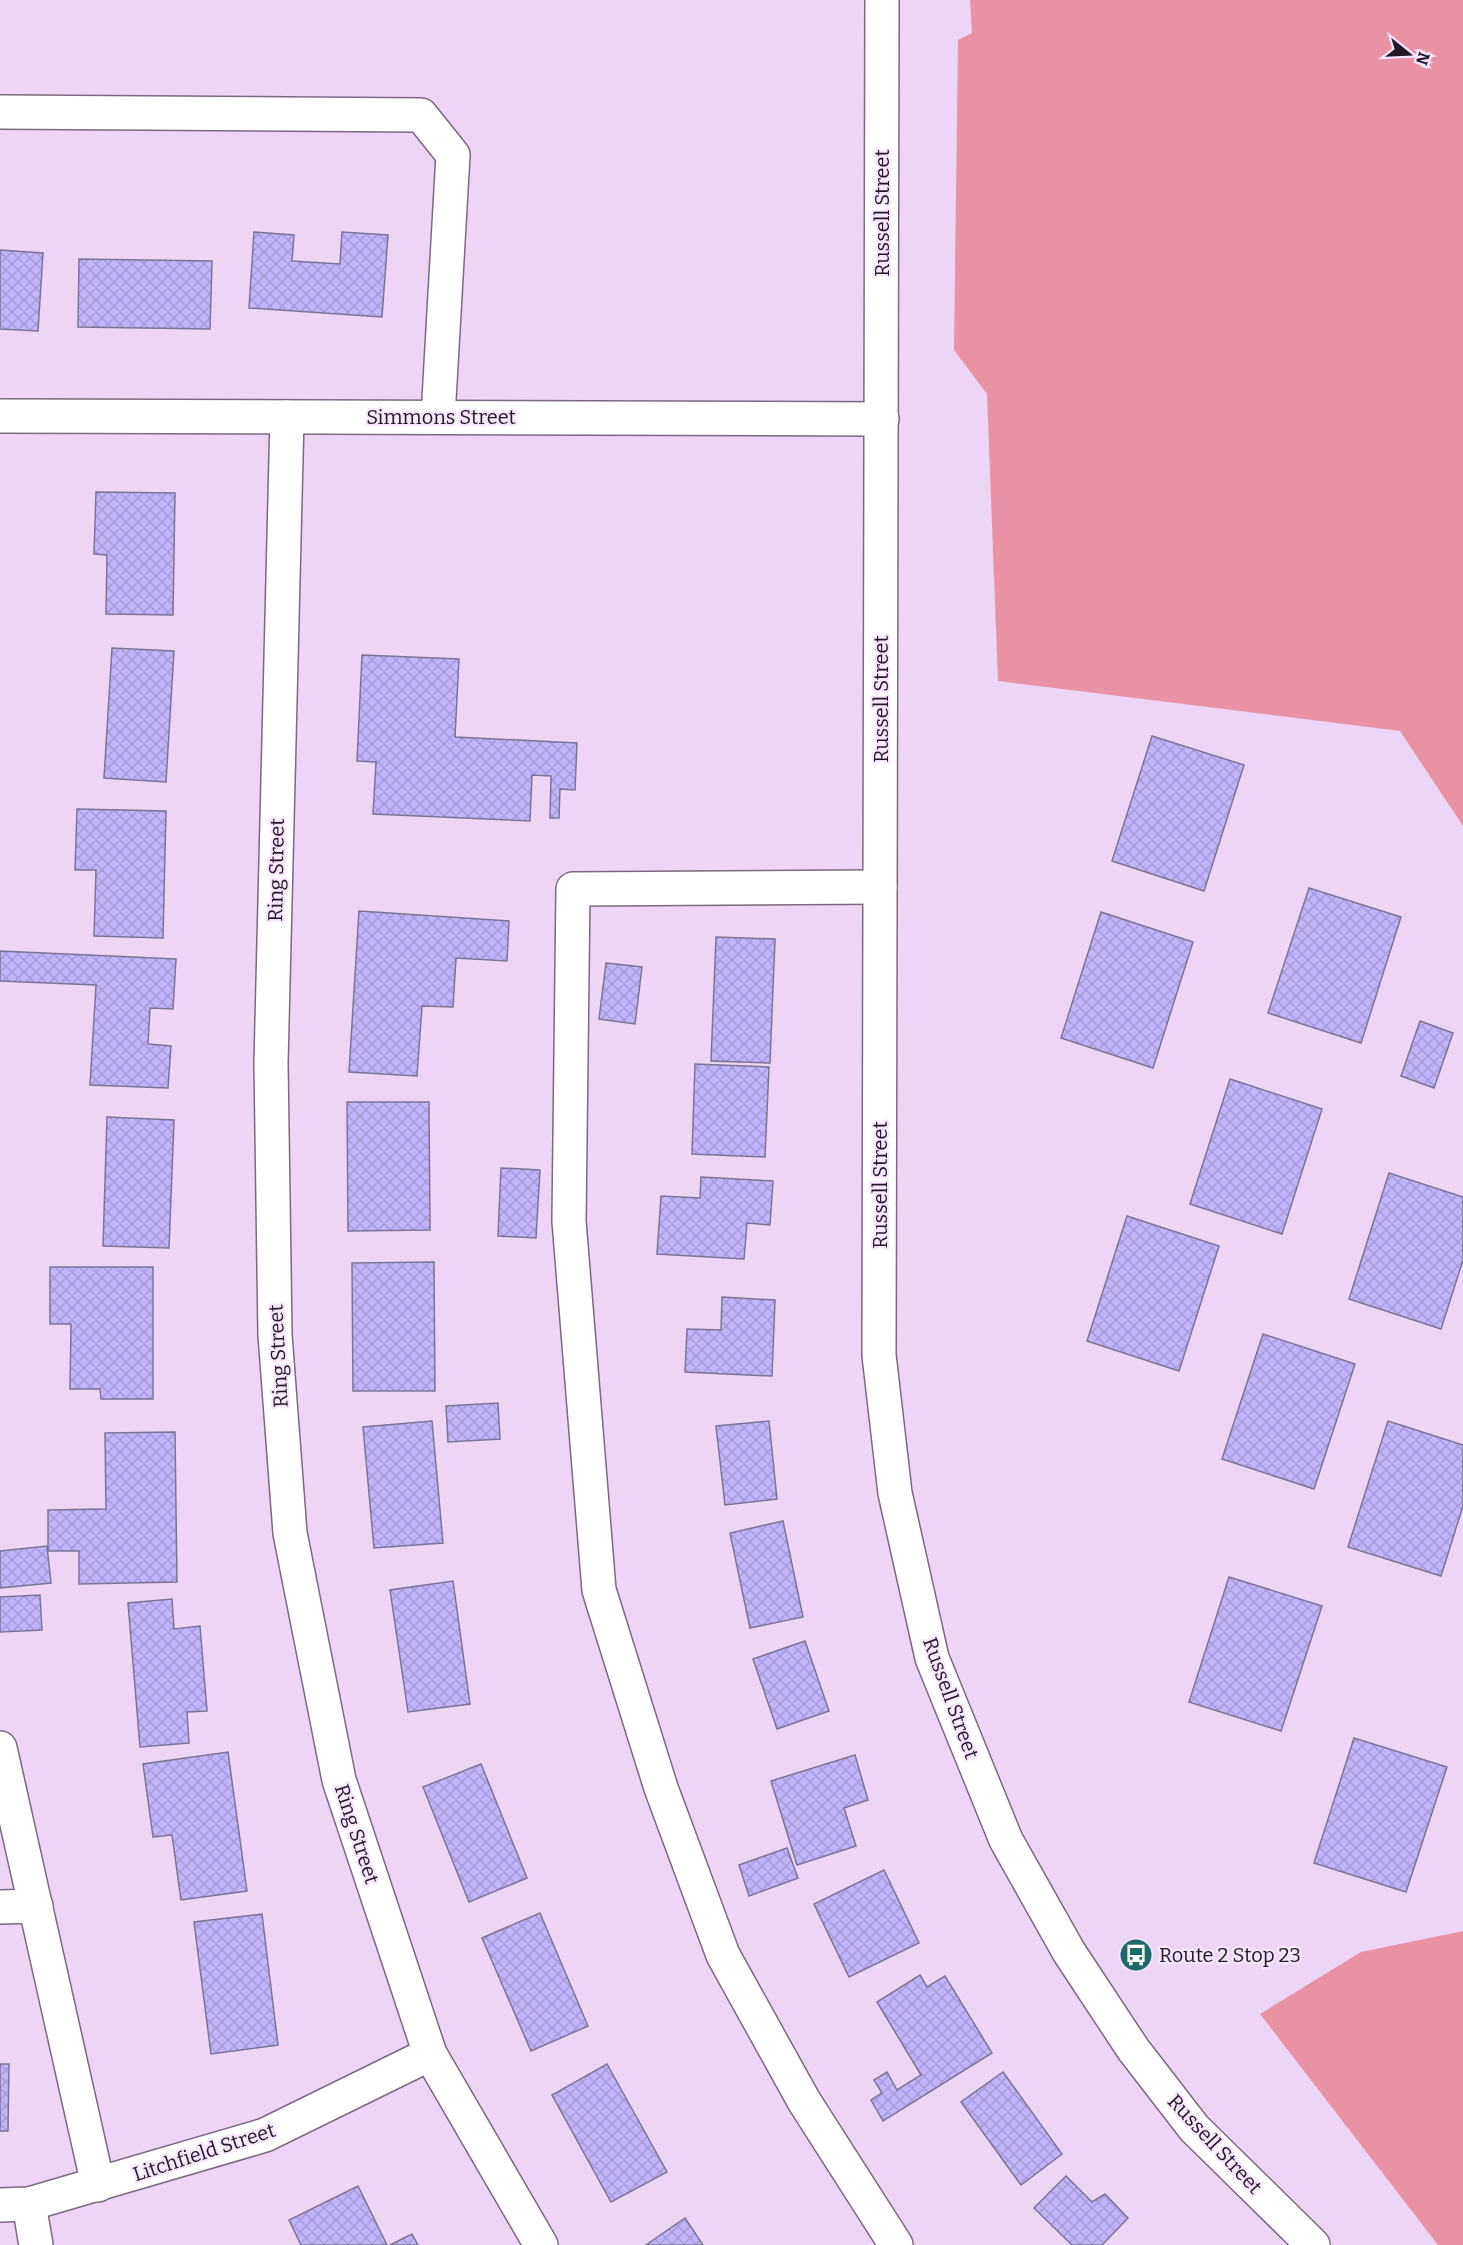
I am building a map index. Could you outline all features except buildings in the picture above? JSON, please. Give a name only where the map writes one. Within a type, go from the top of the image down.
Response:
[{"type":"street","name":"Russell Street","points":[[882,0],[879,1355],[895,1493],[932,1658],[1006,1840],[1075,1962],[1133,2049],[1194,2128],[1313,2245]]},
{"type":"street","points":[[0,112],[421,115],[453,155],[438,417]]},
{"type":"street","name":"Simmons Street","points":[[0,416],[882,418]]},
{"type":"street","name":"Ring Street","points":[[287,417],[271,1063],[275,1335],[290,1533],[339,1780],[430,2054],[542,2245]]},
{"type":"street","points":[[880,887],[573,889],[569,1221],[599,1590],[661,1788],[723,1955],[804,2101],[896,2245]]},
{"type":"street","points":[[0,1748],[98,2185]]},
{"type":"street","points":[[0,1907],[36,1906]]},
{"type":"street","name":"Litchfield Street","points":[[14,2205],[98,2185],[265,2135],[430,2054]]},
{"type":"street","points":[[14,2205],[36,2245]]},
{"type":"shaded area","points":[[970,0],[1463,0],[1463,826],[1400,731],[998,681],[987,394],[954,350],[958,40],[972,33]]},
{"type":"shaded area","points":[[1463,1931],[1463,2245],[1438,2245],[1260,2014],[1361,1952]]},
{"type":"place","name":"Route 2 Stop 23","points":[[1136,1955]]}]
